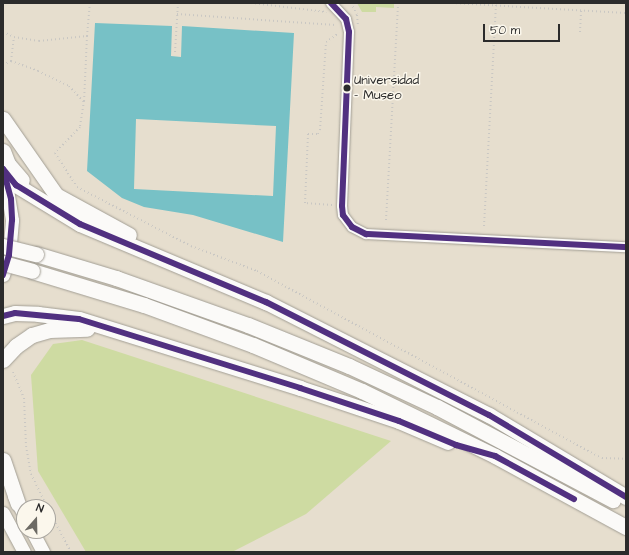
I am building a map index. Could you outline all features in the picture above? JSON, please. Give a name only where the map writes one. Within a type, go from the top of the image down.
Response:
[{"type":"highway","points":[[3,119],[56,195],[121,230],[163,257]]},
{"type":"highway","points":[[3,151],[17,176],[30,188],[82,219],[163,257]]},
{"type":"highway","points":[[4,172],[16,185],[61,214],[266,302],[489,415],[626,497]]},
{"type":"highway","points":[[3,246],[36,254],[116,278],[241,322],[349,366],[437,406],[626,507]]},
{"type":"highway","points":[[3,264],[32,271],[144,305],[253,345],[362,390],[495,456],[626,527]]},
{"type":"highway","points":[[3,316],[16,313],[79,319],[300,388],[400,421],[456,445],[495,456]]},
{"type":"highway","points":[[3,360],[16,346],[32,335],[68,328],[101,332],[166,347]]},
{"type":"highway","points":[[3,460],[17,499]]},
{"type":"main road","points":[[3,275],[9,255],[12,220],[4,172]]},
{"type":"main road","points":[[3,477],[16,501]]},
{"type":"main road","points":[[3,514],[24,552]]},
{"type":"main road","points":[[36,539],[43,552]]},
{"type":"street","points":[[330,8],[346,19],[348,32],[342,206],[343,215],[352,227],[366,234],[626,247]]},
{"type":"path","points":[[90,3],[84,101],[80,127],[55,153],[77,187],[191,246],[257,271],[602,458],[626,459]]},
{"type":"path","points":[[175,52],[178,3]]},
{"type":"path","points":[[201,3],[208,3]]},
{"type":"path","points":[[251,3],[330,8]]},
{"type":"path","points":[[386,220],[398,3]]},
{"type":"path","points":[[452,3],[496,4],[626,14]]},
{"type":"path","points":[[484,226],[496,4]]},
{"type":"path","points":[[580,32],[581,11]]},
{"type":"path","points":[[177,14],[336,25]]},
{"type":"path","points":[[332,19],[336,25],[338,33],[326,42],[320,130],[318,134],[308,134],[304,203],[335,206]]},
{"type":"path","points":[[3,32],[14,37],[39,41],[87,36]]},
{"type":"path","points":[[11,61],[14,37]]},
{"type":"path","points":[[3,65],[11,61],[69,86],[84,101]]},
{"type":"path","points":[[13,372],[24,398],[26,446],[31,474],[44,499]]},
{"type":"path","points":[[56,523],[71,552]]},
{"type":"green space","points":[[357,3],[394,3],[394,8],[376,7],[376,12],[362,12]]},
{"type":"green space","points":[[82,340],[391,441],[306,514],[232,552],[86,552],[56,499],[38,471],[31,375],[53,344]]},
{"type":"water","points":[[95,23],[172,26],[171,56],[181,57],[182,26],[294,33],[283,242],[193,215],[144,207],[122,198],[87,171]],"holes":[[[136,119],[276,126],[273,196],[134,189]]]},
{"type":"transit line","points":[[331,3],[346,19],[349,32],[342,206],[343,215],[352,227],[366,234],[626,247]]},
{"type":"transit line","points":[[3,169],[16,185],[80,224],[266,302],[489,415],[626,497]]},
{"type":"transit line","points":[[3,169],[11,199],[12,220],[9,255],[3,275]]},
{"type":"transit line","points":[[3,316],[15,313],[79,319],[300,388],[399,421],[456,445],[495,456],[574,499]]},
{"type":"place","name":"Universidad - Museo","points":[[347,88]]}]
